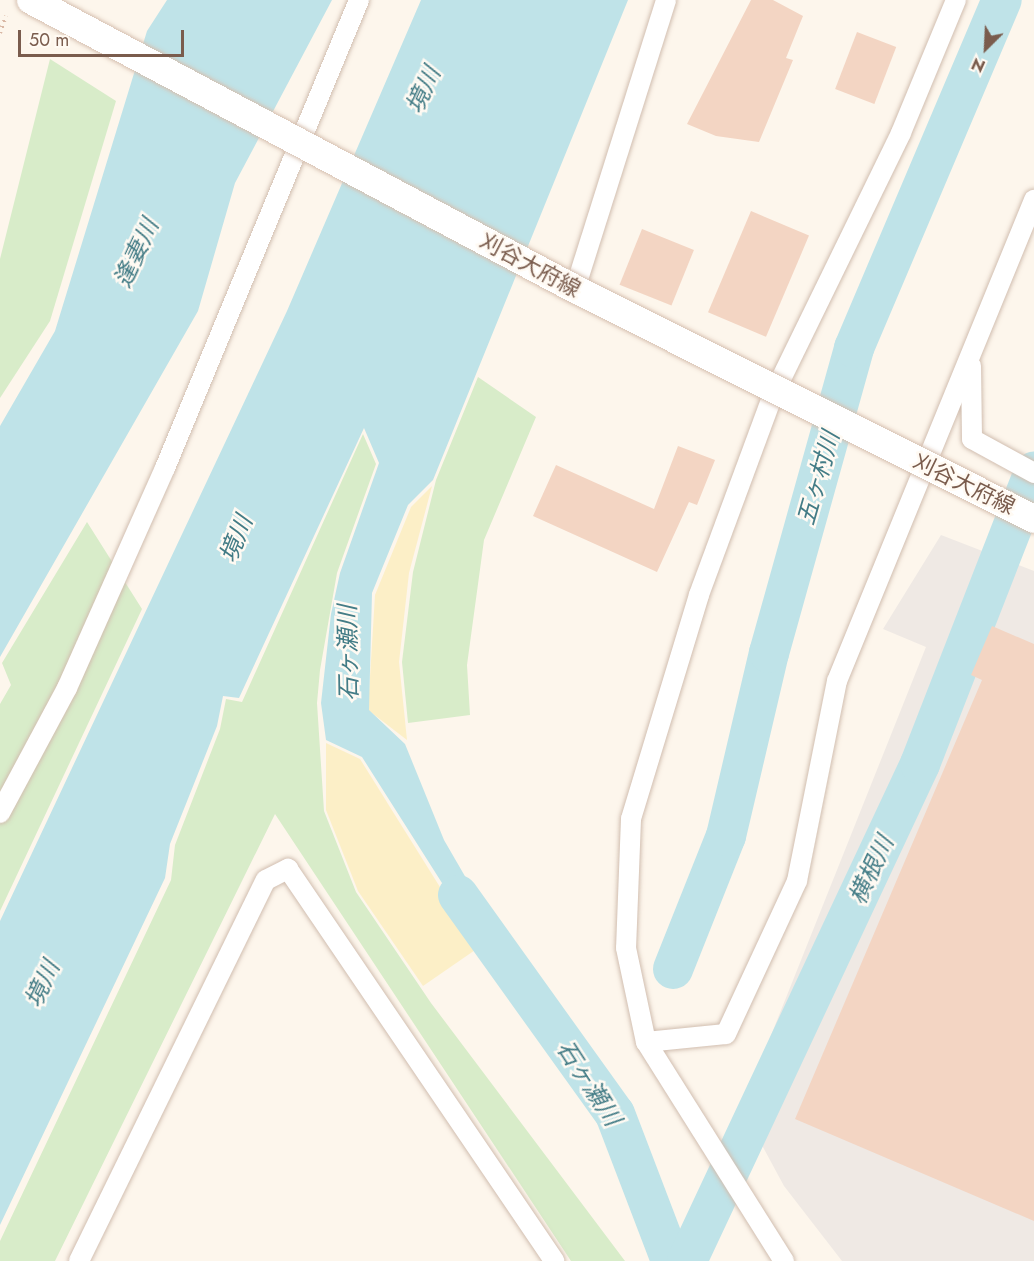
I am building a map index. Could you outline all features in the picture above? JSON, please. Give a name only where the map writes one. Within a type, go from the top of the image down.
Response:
[{"type":"main road","name":"刈谷大府線","points":[[31,0],[575,290],[1034,519]]},
{"type":"street","points":[[0,813],[66,688],[165,468],[359,0]]},
{"type":"street","points":[[575,290],[666,0]]},
{"type":"street","points":[[784,1261],[646,1042],[626,948],[631,819],[699,595],[771,400],[901,133],[956,0]]},
{"type":"street","points":[[646,1042],[726,1034],[797,882],[837,681],[1034,200]]},
{"type":"street","points":[[971,355],[972,440],[1034,473]]},
{"type":"street","points":[[79,1261],[266,880],[288,869],[554,1261]]},
{"type":"path","points":[[0,33],[6,16]]},
{"type":"shaded area","points":[[941,535],[1034,571],[1034,1261],[842,1261],[784,1186],[742,1108],[926,647],[883,629]]},
{"type":"green space","points":[[50,59],[116,101],[50,321],[0,398],[0,259]]},
{"type":"green space","points":[[478,377],[536,417],[484,540],[467,665],[470,715],[408,723],[402,662],[413,572],[436,480]]},
{"type":"green space","points":[[363,434],[376,464],[337,573],[320,670],[317,703],[324,811],[356,892],[431,1003],[625,1261],[571,1261],[275,814],[55,1261],[0,1261],[0,1241],[171,880],[175,845],[220,729],[226,699],[242,702]]},
{"type":"green space","points":[[87,522],[142,609],[0,911],[0,704],[11,685],[2,663]]},
{"type":"sand","points":[[432,486],[409,573],[399,662],[407,740],[368,710],[375,595],[411,507]]},
{"type":"sand","points":[[326,743],[360,759],[478,948],[423,986],[358,891],[326,810]]},
{"type":"water","name":"逢妻川","points":[[167,0],[332,0],[235,183],[198,311],[0,657],[0,426],[55,331],[147,31]]},
{"type":"water","name":"境川","points":[[421,0],[628,0],[433,480],[408,505],[372,593],[369,710],[405,744],[444,840],[499,935],[482,946],[362,757],[326,740],[321,703],[331,614],[340,573],[379,463],[364,428],[239,698],[223,696],[217,726],[170,844],[165,878],[0,1225],[0,921],[287,311]]},
{"type":"building","points":[[751,0],[773,0],[803,16],[786,58],[793,60],[759,142],[716,136],[687,124]]},
{"type":"building","points":[[857,32],[896,47],[874,104],[835,89]]},
{"type":"building","points":[[751,211],[809,236],[766,337],[708,312]]},
{"type":"building","points":[[642,229],[694,250],[671,306],[620,285]]},
{"type":"building","points":[[678,446],[715,460],[697,505],[689,502],[657,572],[533,516],[556,465],[654,509]]},
{"type":"building","points":[[992,626],[1034,644],[1034,1221],[795,1119],[982,680],[971,675]]},
{"type":"waterway","name":"五ヶ村川","points":[[673,969],[726,836],[769,653],[854,348],[1002,0]]},
{"type":"waterway","name":"横根川","points":[[687,1261],[920,764],[1034,471]]},
{"type":"waterway","name":"石ヶ瀬川","points":[[458,895],[615,1114],[671,1261]]}]
